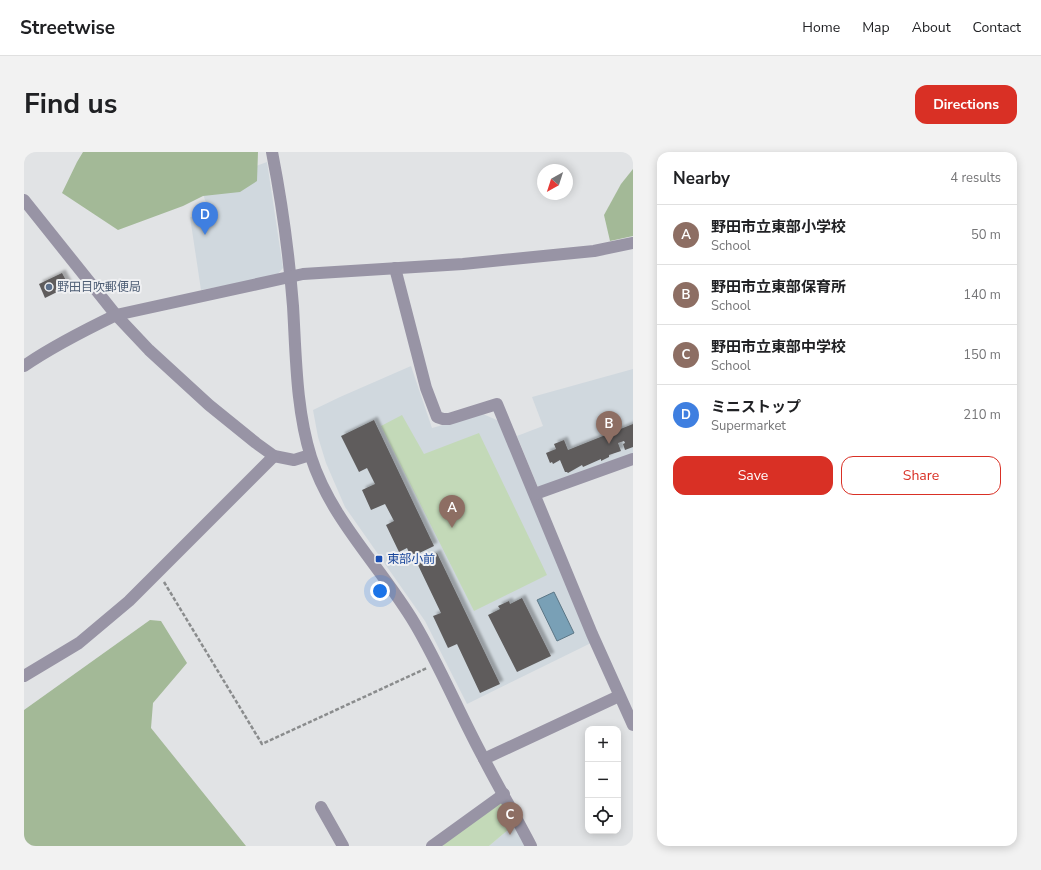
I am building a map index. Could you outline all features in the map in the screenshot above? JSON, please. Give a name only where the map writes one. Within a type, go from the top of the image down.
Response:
[{"type":"street","points":[[272,152],[279,188],[291,278],[302,418],[310,455],[320,483],[345,523],[414,623],[531,846]]},
{"type":"street","points":[[24,200],[116,315],[149,350],[209,405],[274,456],[294,460],[310,455]]},
{"type":"street","points":[[24,366],[55,346],[116,315],[208,294],[291,278],[303,274],[463,264],[586,252],[633,243]]},
{"type":"street","points":[[395,268],[426,388],[437,417],[449,419],[497,404],[592,634],[633,725]]},
{"type":"street","points":[[24,676],[79,643],[129,601],[274,456]]},
{"type":"street","points":[[535,494],[633,459]]},
{"type":"street","points":[[484,759],[619,696]]},
{"type":"street","points":[[432,846],[504,794]]},
{"type":"street","points":[[321,807],[343,846]]},
{"type":"path","points":[[158,573],[262,744],[436,664]]},
{"type":"shaded area","points":[[267,162],[283,268],[276,276],[201,290],[190,217],[211,215],[200,187]]},
{"type":"shaded area","points":[[411,366],[432,428],[483,414],[499,421],[591,643],[467,704],[425,621],[345,507],[326,463],[318,437],[313,410]]},
{"type":"shaded area","points":[[633,369],[633,457],[542,489],[537,485],[517,436],[543,426],[532,397]]},
{"type":"shaded area","points":[[514,825],[525,846],[489,846]]},
{"type":"green space","points":[[83,152],[258,152],[257,181],[240,192],[203,196],[183,206],[118,230],[62,193]]},
{"type":"green space","points":[[633,169],[633,236],[610,241],[604,215],[621,184]]},
{"type":"green space","points":[[402,415],[424,454],[479,433],[547,575],[474,611],[381,426]]},
{"type":"green space","points":[[150,620],[161,621],[187,663],[153,703],[151,728],[246,846],[24,846],[24,710]]},
{"type":"green space","points":[[501,801],[514,825],[489,846],[443,846],[445,840]]},
{"type":"water","points":[[554,592],[574,633],[557,641],[537,600]]},
{"type":"building","points":[[62,273],[69,286],[45,298],[39,284]]},
{"type":"building","points":[[374,420],[434,546],[411,557],[407,548],[399,552],[386,525],[394,521],[385,504],[371,510],[362,490],[375,484],[367,468],[359,472],[341,436]]},
{"type":"building","points":[[633,424],[633,447],[625,450],[623,444],[625,443],[624,441],[618,443],[621,451],[609,455],[609,457],[601,461],[601,459],[583,467],[582,465],[568,473],[565,472],[560,460],[553,464],[552,462],[550,463],[546,453],[556,449],[554,444],[564,440],[568,450]]},
{"type":"building","points":[[437,553],[500,684],[480,693],[457,644],[448,648],[433,616],[441,613],[417,563]]},
{"type":"building","points":[[522,598],[551,656],[517,672],[488,615],[500,609],[498,606],[509,601],[510,604]]},
{"type":"place","name":"ミニストップ","points":[[205,235]]},
{"type":"place","name":"野田目吹郵便局","points":[[49,287]]},
{"type":"place","name":"野田市立東部保育所","points":[[609,444]]},
{"type":"place","name":"野田市立東部小学校","points":[[452,528]]},
{"type":"place","name":"東部小前","points":[[379,559]]},
{"type":"place","name":"野田市立東部中学校","points":[[510,835]]}]
